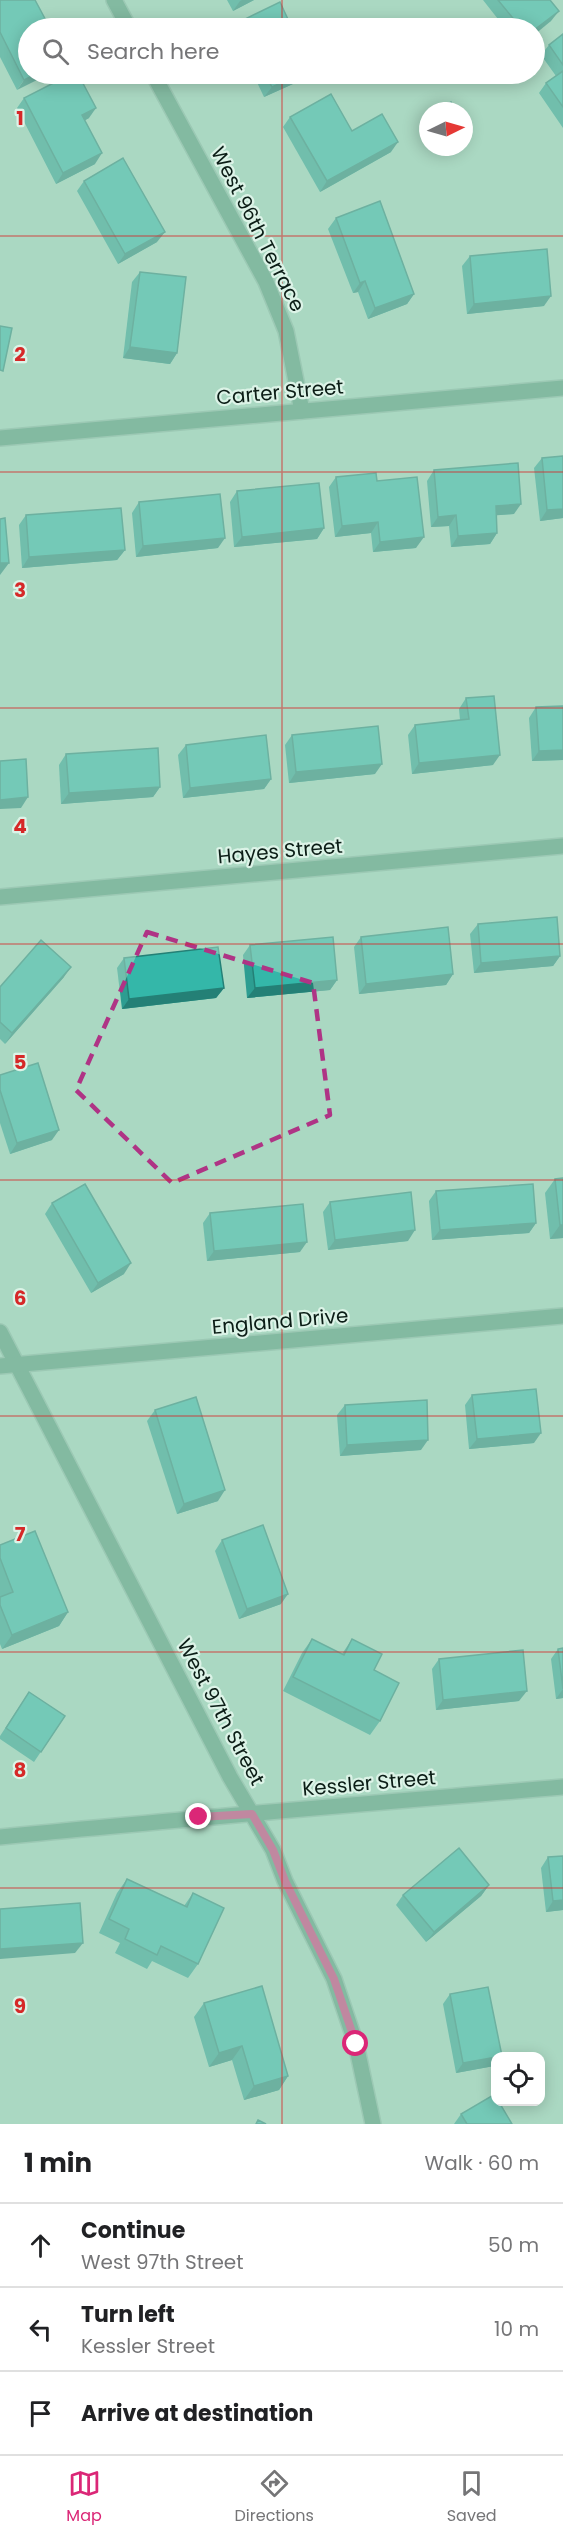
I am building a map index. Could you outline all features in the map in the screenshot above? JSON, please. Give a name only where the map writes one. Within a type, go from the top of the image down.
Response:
[{"type":"street","points":[[114,0],[124,18]]},
{"type":"street","name":"West 96th Terrace","points":[[158,84],[266,282],[286,332],[302,411]]},
{"type":"street","name":"Carter Street","points":[[0,438],[563,388]]},
{"type":"street","name":"Hayes Street","points":[[0,897],[563,846]]},
{"type":"street","name":"England Drive","points":[[0,1366],[563,1316]]},
{"type":"street","name":"West 97th Street","points":[[0,1332],[230,1777],[273,1850],[285,1881],[334,1979],[356,2044],[373,2124]]},
{"type":"street","name":"Kessler Street","points":[[0,1837],[199,1817],[563,1786]]},
{"type":"highlighted area","points":[[147,932],[313,983],[330,1115],[172,1183],[76,1090]]},
{"type":"building","points":[[0,0],[35,0],[45,18],[18,18],[18,68],[0,32]]},
{"type":"building","points":[[498,0],[550,0],[559,11],[545,22],[545,18],[513,18]]},
{"type":"building","points":[[280,2],[287,18],[247,18]]},
{"type":"building","points":[[563,34],[563,65],[549,45]]},
{"type":"building","points":[[563,71],[563,107],[546,83]]},
{"type":"building","points":[[51,84],[83,84],[96,108],[82,115],[102,153],[63,173],[24,98]]},
{"type":"building","points":[[331,94],[352,131],[382,114],[398,142],[327,181],[290,117]]},
{"type":"building","points":[[123,158],[165,232],[125,254],[84,181]]},
{"type":"building","points":[[380,201],[414,294],[375,308],[365,281],[360,283],[336,218]]},
{"type":"building","points":[[547,249],[551,296],[474,304],[470,256]]},
{"type":"building","points":[[140,272],[186,277],[177,353],[130,347]]},
{"type":"building","points":[[0,326],[12,328],[3,371],[0,370]]},
{"type":"building","points":[[563,456],[563,509],[547,510],[542,458]]},
{"type":"building","points":[[518,463],[521,504],[496,506],[497,533],[458,536],[456,515],[438,517],[434,470]]},
{"type":"building","points":[[376,473],[377,481],[417,477],[424,537],[380,542],[378,522],[342,526],[336,477]]},
{"type":"building","points":[[319,483],[324,528],[242,537],[237,491]]},
{"type":"building","points":[[220,494],[225,538],[143,546],[139,502]]},
{"type":"building","points":[[121,508],[125,550],[29,557],[26,515]]},
{"type":"building","points":[[5,518],[9,563],[0,563],[0,519]]},
{"type":"building","points":[[494,696],[500,755],[419,763],[415,725],[469,719],[466,698]]},
{"type":"building","points":[[563,706],[563,750],[539,751],[536,707]]},
{"type":"building","points":[[378,726],[382,764],[296,772],[292,735]]},
{"type":"building","points":[[266,735],[271,779],[190,788],[186,745]]},
{"type":"building","points":[[158,748],[160,787],[69,793],[66,754]]},
{"type":"building","points":[[26,759],[28,797],[0,800],[0,761]]},
{"type":"building","points":[[557,917],[560,956],[481,963],[478,924]]},
{"type":"building","points":[[448,927],[453,974],[366,984],[361,937]]},
{"type":"building","points":[[333,937],[337,980],[255,988],[250,945]]},
{"type":"building","points":[[41,940],[71,967],[12,1033],[0,1022],[0,987]]},
{"type":"building","points":[[218,947],[224,988],[129,999],[124,958]]},
{"type":"building","points":[[38,1063],[59,1130],[17,1143],[0,1090],[0,1075]]},
{"type":"building","points":[[563,1178],[563,1225],[560,1225],[555,1179]]},
{"type":"building","points":[[85,1184],[131,1263],[98,1283],[52,1203]]},
{"type":"building","points":[[533,1184],[536,1223],[440,1230],[436,1191]]},
{"type":"building","points":[[411,1192],[415,1230],[335,1240],[330,1202]]},
{"type":"building","points":[[303,1204],[307,1242],[214,1251],[210,1213]]},
{"type":"building","points":[[536,1389],[541,1433],[477,1439],[472,1395]]},
{"type":"building","points":[[196,1397],[225,1490],[184,1504],[155,1410]]},
{"type":"building","points":[[427,1400],[428,1440],[347,1445],[345,1405]]},
{"type":"building","points":[[263,1525],[288,1594],[247,1609],[222,1540]]},
{"type":"building","points":[[35,1531],[68,1612],[12,1635],[0,1605],[0,1597],[13,1592],[0,1558],[0,1545]]},
{"type":"building","points":[[312,1639],[344,1655],[352,1639],[382,1654],[374,1670],[399,1683],[380,1721],[293,1677]]},
{"type":"building","points":[[563,1648],[563,1689],[558,1649]]},
{"type":"building","points":[[523,1650],[527,1691],[443,1700],[439,1659]]},
{"type":"building","points":[[29,1692],[65,1716],[41,1752],[6,1728]]},
{"type":"building","points":[[459,1848],[489,1885],[434,1932],[403,1895]]},
{"type":"building","points":[[563,1856],[563,1900],[553,1901],[548,1857]]},
{"type":"building","points":[[127,1879],[187,1907],[193,1893],[224,1908],[198,1964],[161,1946],[157,1955],[125,1939],[129,1929],[109,1919]]},
{"type":"building","points":[[80,1903],[83,1943],[0,1949],[0,1909]]},
{"type":"building","points":[[262,1986],[288,2076],[254,2086],[242,2046],[219,2053],[204,2003]]},
{"type":"building","points":[[488,1987],[501,2052],[491,2052],[491,2058],[463,2063],[450,1994]]},
{"type":"building","points":[[491,2096],[491,2106],[501,2106],[512,2124],[467,2124],[461,2114]]},
{"type":"route","points":[[199,1817],[252,1814],[273,1850],[285,1881],[334,1979],[356,2044]]}]
